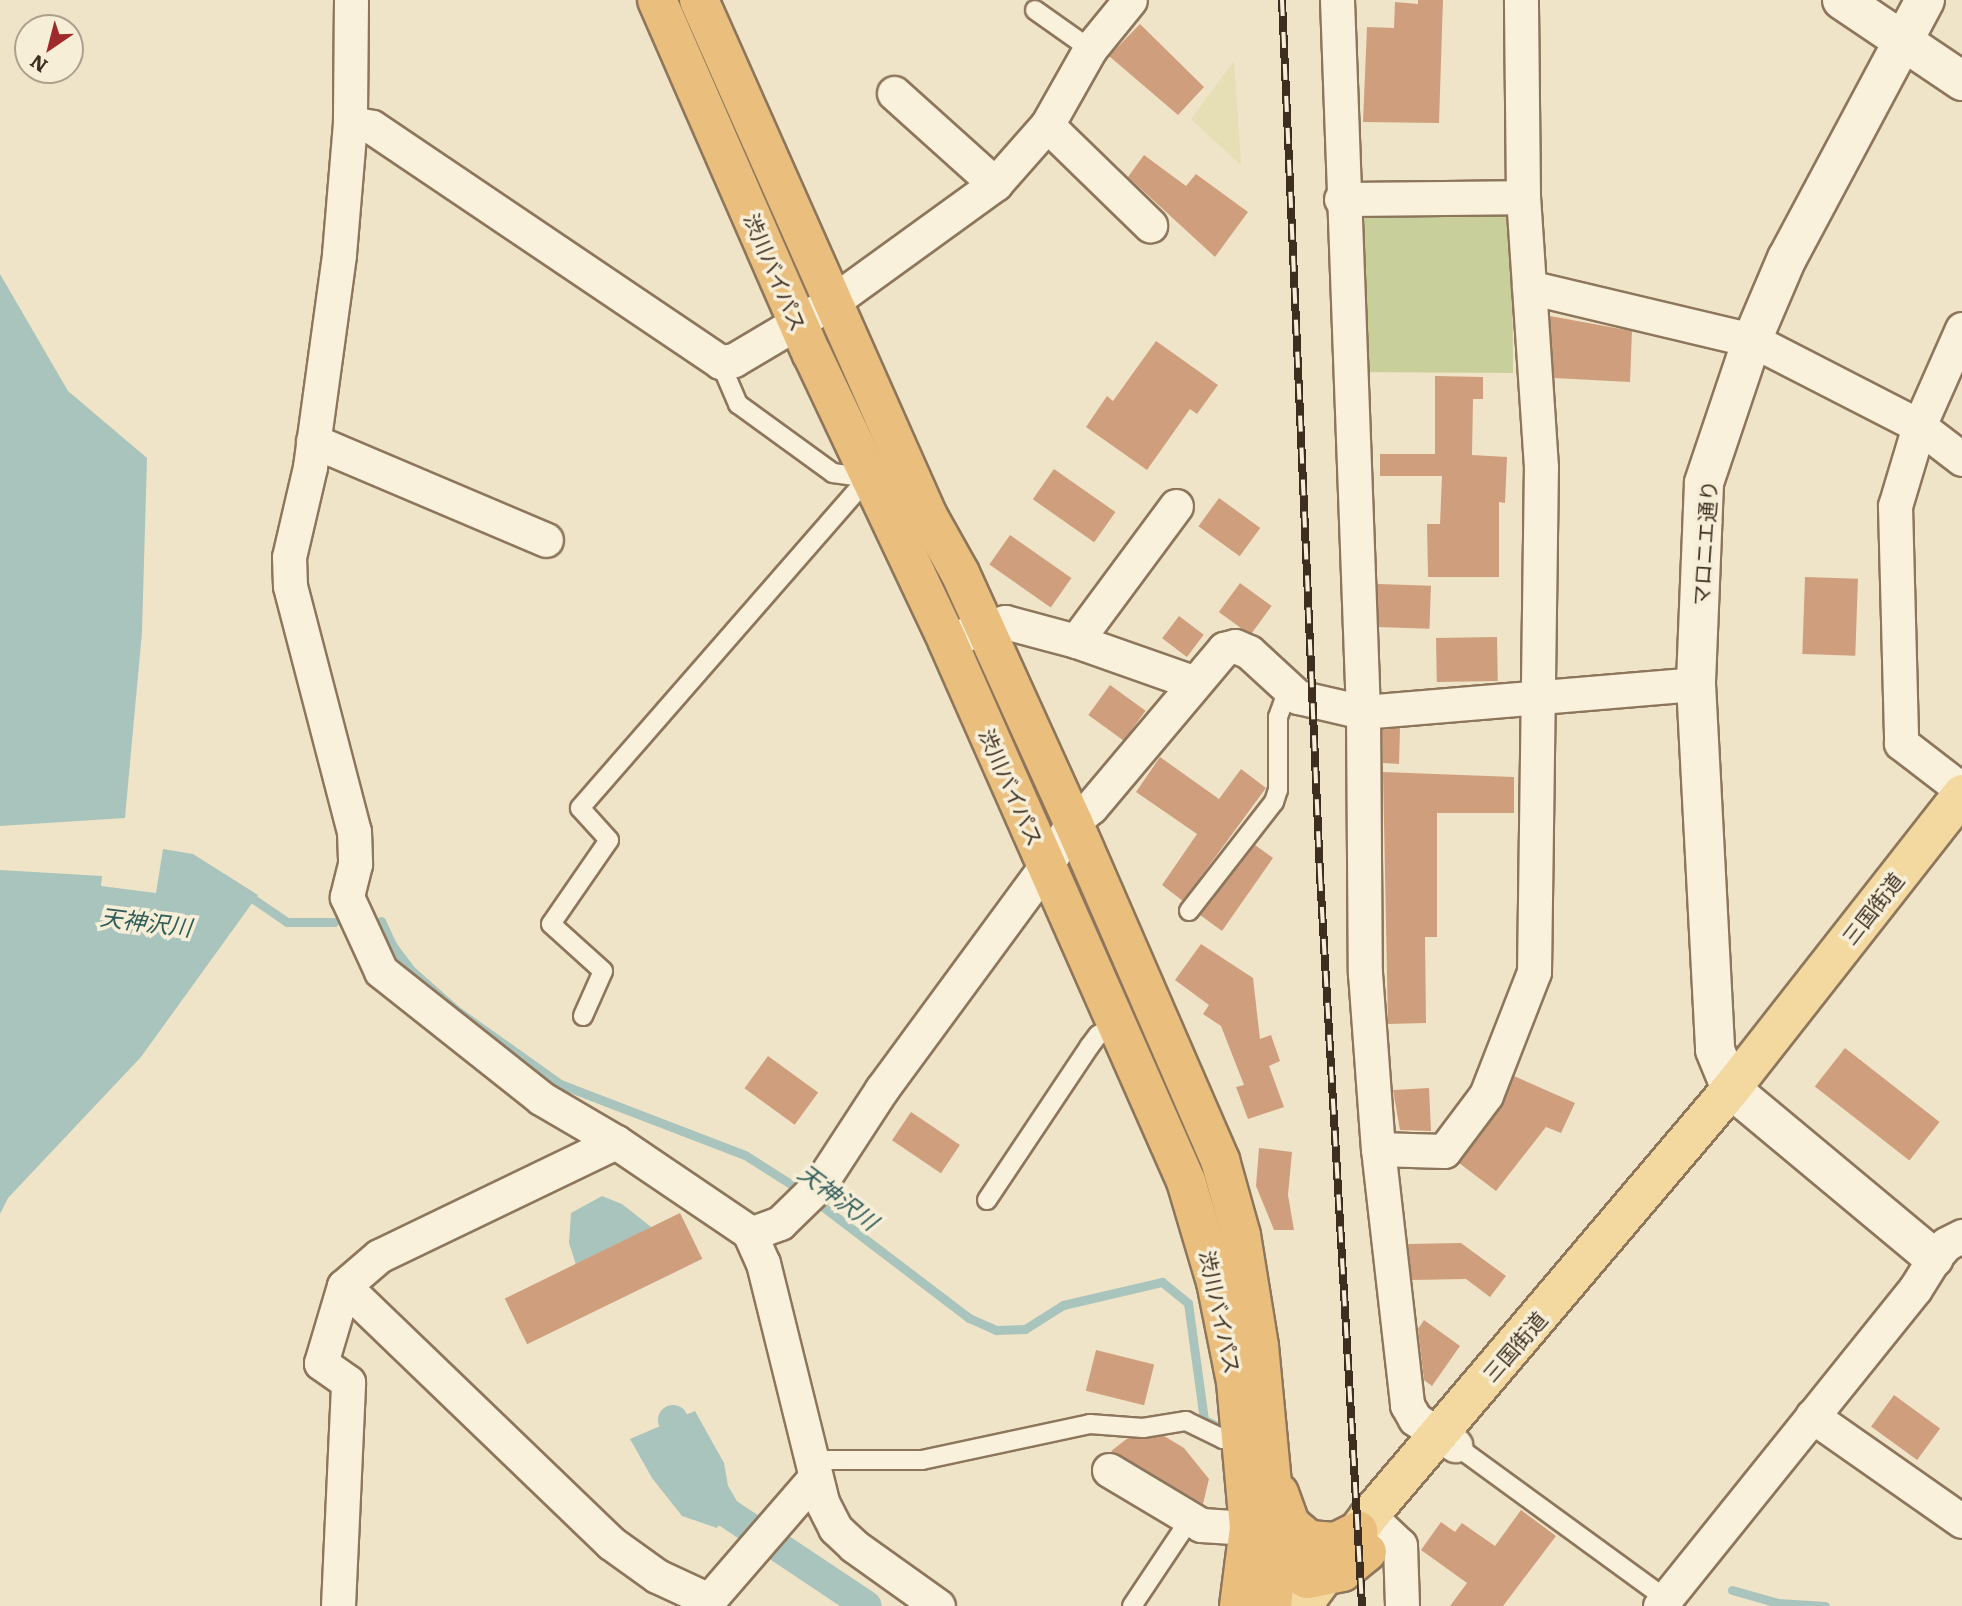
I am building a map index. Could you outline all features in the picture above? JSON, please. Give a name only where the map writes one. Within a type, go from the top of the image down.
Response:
[{"type":"highway","name":"渋川バイパス","points":[[657,0],[868,478],[947,640],[1170,1138],[1203,1232],[1236,1382],[1249,1528],[1239,1606]]},
{"type":"highway","name":"渋川バイパス","points":[[699,0],[835,300],[928,516],[984,628],[1073,822],[1220,1160],[1243,1248],[1272,1474],[1277,1561],[1272,1606]]},
{"type":"highway","points":[[1272,1474],[1290,1524],[1309,1540],[1336,1542],[1370,1532]]},
{"type":"highway","points":[[1249,1528],[1277,1561],[1307,1579],[1317,1596]]},
{"type":"main road","name":"三国街道","points":[[1317,1596],[1447,1439],[1621,1246],[1731,1089],[1962,792]]},
{"type":"street","points":[[351,0],[350,123],[339,255],[313,441],[289,557],[290,586],[354,831],[355,864],[347,897],[381,971],[541,1098],[616,1142],[750,1234],[763,1264],[811,1470],[835,1528],[937,1606]]},
{"type":"street","points":[[1337,0],[1341,199],[1363,712],[1365,973],[1378,1149],[1407,1405],[1415,1419],[1447,1439]]},
{"type":"street","points":[[1378,1149],[1444,1151],[1486,1095],[1534,971],[1541,467],[1523,197],[1521,0]]},
{"type":"street","points":[[1842,0],[1903,38],[1962,82]]},
{"type":"street","name":"マロニエ通り","points":[[1731,1089],[1715,1050],[1696,684],[1704,483],[1752,340],[1787,258],[1924,0]]},
{"type":"street","points":[[350,123],[372,127],[720,362],[734,360],[835,300],[995,184],[1047,125],[1090,49],[1124,2]]},
{"type":"street","points":[[894,93],[995,184]]},
{"type":"street","points":[[1047,125],[1150,225]]},
{"type":"street","points":[[1341,199],[1523,197]]},
{"type":"street","points":[[1529,287],[1752,340],[1919,426],[1962,459]]},
{"type":"street","points":[[1962,329],[1919,426],[1895,506],[1901,743],[1962,792]]},
{"type":"street","points":[[313,441],[546,540]]},
{"type":"street","points":[[1076,641],[1177,506]]},
{"type":"street","points":[[947,640],[1005,622],[1031,626],[1195,683]]},
{"type":"street","points":[[750,1234],[779,1223],[813,1193],[882,1089],[1046,866],[1073,822],[1091,807],[1224,649],[1235,646],[1249,652],[1298,696],[1363,712],[1696,684]]},
{"type":"street","points":[[1663,1602],[1948,1247],[1731,1089]]},
{"type":"street","points":[[338,1606],[348,1382],[321,1363],[344,1286],[379,1256],[616,1142]]},
{"type":"street","points":[[344,1286],[668,1595],[718,1603],[811,1470]]},
{"type":"street","points":[[1812,1416],[1962,1521]]},
{"type":"street","points":[[1109,1470],[1190,1519],[1210,1526],[1249,1528]]},
{"type":"street","points":[[1370,1532],[1400,1545],[1402,1606]]},
{"type":"lane","points":[[1035,10],[1090,49]]},
{"type":"lane","points":[[720,362],[738,404],[833,472],[868,478]]},
{"type":"lane","points":[[583,1016],[603,971],[551,923],[609,840],[580,808],[868,478]]},
{"type":"lane","points":[[1189,911],[1273,802],[1278,790],[1278,717],[1289,687]]},
{"type":"lane","points":[[987,1200],[1089,1047],[1098,1035],[1119,1024]]},
{"type":"lane","points":[[811,1470],[922,1460],[1090,1424],[1143,1428],[1186,1421],[1223,1439],[1242,1438]]},
{"type":"lane","points":[[1447,1439],[1663,1602]]},
{"type":"lane","points":[[1132,1606],[1190,1519]]},
{"type":"shaded area","points":[[1234,61],[1241,165],[1191,119]]},
{"type":"green space","points":[[1499,208],[1512,217],[1513,373],[1357,372],[1352,212]]},
{"type":"water","points":[[0,274],[68,391],[147,458],[142,632],[125,818],[0,826]]},
{"type":"water","points":[[163,849],[193,854],[258,895],[141,1057],[8,1198],[0,1214],[0,870],[102,876],[101,886],[156,893]]},
{"type":"water","points":[[602,1196],[622,1204],[655,1230],[577,1268],[569,1243],[571,1213]]},
{"type":"water","points":[[695,1411],[724,1463],[728,1486],[726,1512],[717,1528],[682,1516],[652,1478],[630,1439]]},
{"type":"building","points":[[1418,0],[1443,0],[1439,123],[1363,122],[1367,27],[1394,28],[1395,2],[1418,4]]},
{"type":"building","points":[[1140,24],[1204,87],[1178,115],[1109,56]]},
{"type":"building","points":[[1144,155],[1186,186],[1196,174],[1248,212],[1215,257],[1128,177]]},
{"type":"building","points":[[1550,316],[1632,331],[1630,382],[1554,378]]},
{"type":"building","points":[[1156,341],[1218,385],[1197,414],[1190,409],[1147,470],[1086,427],[1107,396],[1113,401]]},
{"type":"building","points":[[1435,376],[1483,377],[1483,399],[1473,399],[1472,455],[1507,457],[1505,503],[1499,502],[1499,577],[1428,577],[1427,524],[1440,524],[1442,476],[1380,476],[1380,454],[1435,454]]},
{"type":"building","points":[[1054,469],[1115,512],[1094,542],[1033,499]]},
{"type":"building","points":[[1219,498],[1260,528],[1240,556],[1198,526]]},
{"type":"building","points":[[1010,535],[1071,578],[1051,608],[989,564]]},
{"type":"building","points":[[1805,577],[1858,579],[1855,656],[1802,654]]},
{"type":"building","points":[[1240,583],[1272,606],[1250,635],[1219,612]]},
{"type":"building","points":[[1378,584],[1431,586],[1429,629],[1376,627]]},
{"type":"building","points":[[1179,616],[1204,635],[1187,657],[1162,638]]},
{"type":"building","points":[[1497,637],[1498,681],[1437,682],[1436,638]]},
{"type":"building","points":[[1110,685],[1146,711],[1124,741],[1088,715]]},
{"type":"building","points":[[1400,728],[1399,764],[1383,763],[1382,730]]},
{"type":"building","points":[[1160,757],[1219,799],[1241,769],[1266,788],[1183,901],[1162,885],[1197,834],[1136,792]]},
{"type":"building","points":[[1383,772],[1514,777],[1514,813],[1437,813],[1437,937],[1425,937],[1426,1023],[1388,1024]]},
{"type":"building","points":[[1255,845],[1273,858],[1222,931],[1200,915]]},
{"type":"building","points":[[1201,944],[1253,978],[1260,1039],[1271,1035],[1280,1061],[1269,1066],[1284,1107],[1248,1119],[1236,1087],[1244,1085],[1221,1026],[1203,1014],[1209,1005],[1175,980]]},
{"type":"building","points":[[1845,1048],[1940,1122],[1909,1160],[1815,1087]]},
{"type":"building","points":[[768,1056],[818,1092],[795,1125],[744,1088]]},
{"type":"building","points":[[1514,1076],[1575,1103],[1561,1133],[1546,1127],[1496,1191],[1459,1163],[1502,1106]]},
{"type":"building","points":[[1429,1088],[1431,1131],[1400,1130],[1393,1090]]},
{"type":"building","points":[[911,1112],[960,1145],[941,1173],[892,1140]]},
{"type":"building","points":[[1259,1148],[1292,1152],[1288,1195],[1294,1230],[1274,1230],[1256,1186]]},
{"type":"building","points":[[680,1213],[702,1259],[527,1344],[505,1298]]},
{"type":"building","points":[[1461,1243],[1506,1276],[1490,1297],[1466,1279],[1412,1280],[1408,1244]]},
{"type":"building","points":[[1424,1320],[1460,1346],[1432,1386],[1424,1380],[1418,1329]]},
{"type":"building","points":[[1096,1350],[1154,1365],[1144,1405],[1086,1391]]},
{"type":"building","points":[[1894,1395],[1940,1429],[1917,1460],[1871,1427]]},
{"type":"building","points":[[1164,1436],[1184,1448],[1209,1479],[1203,1504],[1111,1451],[1128,1438]]},
{"type":"building","points":[[1521,1510],[1556,1536],[1503,1606],[1450,1606],[1467,1583],[1421,1550],[1441,1522],[1455,1532],[1462,1523],[1495,1546]]},
{"type":"waterway","name":"天神沢川","points":[[246,894],[287,922],[334,922]]},
{"type":"waterway","name":"天神沢川","points":[[381,921],[392,945],[411,970],[456,1010],[560,1084],[745,1155],[803,1192]]},
{"type":"waterway","name":"天神沢川","points":[[814,1200],[969,1318],[996,1330],[1025,1329],[1063,1305],[1162,1282],[1188,1303],[1204,1420],[1213,1424]]},
{"type":"waterway","points":[[673,1420],[726,1512],[867,1606]]},
{"type":"waterway","name":"天神沢川","points":[[1732,1590],[1778,1603],[1825,1606]]},
{"type":"railway","points":[[1282,0],[1320,875],[1362,1606]]}]
